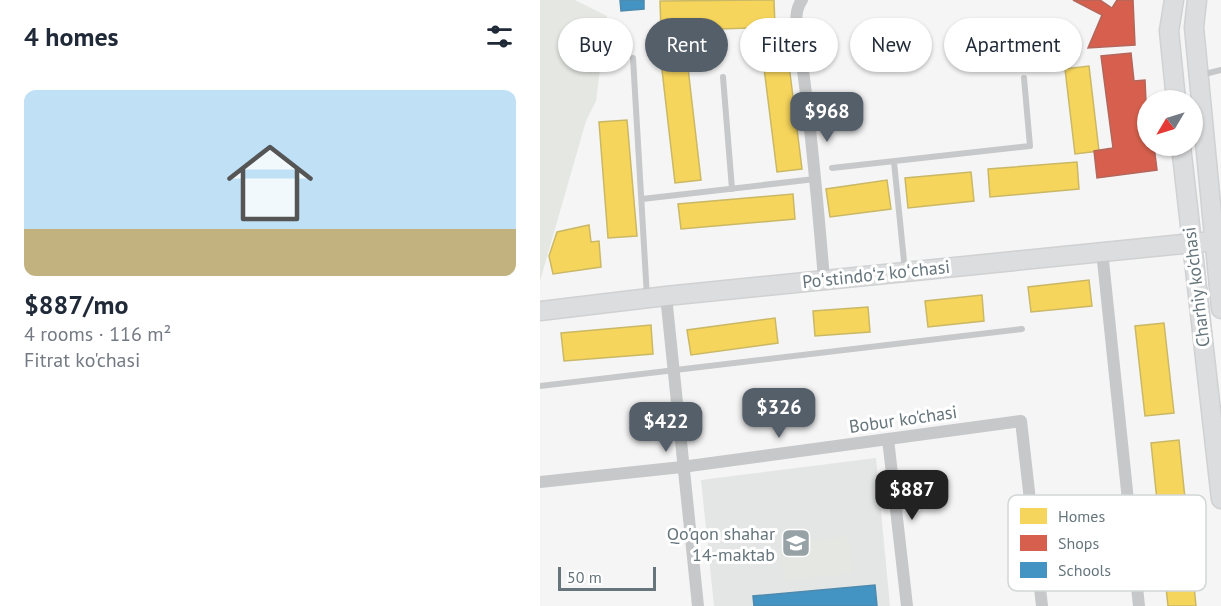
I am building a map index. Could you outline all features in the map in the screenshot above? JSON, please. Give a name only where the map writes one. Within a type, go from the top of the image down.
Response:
[{"type":"main road","points":[[1173,0],[1169,31],[1175,90]]},
{"type":"main road","name":"Charhiy ko'chasi","points":[[1197,0],[1194,27],[1215,198],[1213,241],[1221,304]]},
{"type":"main road","name":"Charhiy ko'chasi","points":[[1182,156],[1190,243],[1221,499]]},
{"type":"main road","name":"Poʻstindoʻz koʻchasi","points":[[540,311],[824,279],[1213,241]]},
{"type":"street","points":[[802,0],[798,5],[797,24],[824,279]]},
{"type":"street","points":[[1102,251],[1127,495]]},
{"type":"street","points":[[666,296],[698,606]]},
{"type":"street","name":"Bobur ko'chasi","points":[[540,482],[682,467],[1021,421],[1029,495]]},
{"type":"street","points":[[888,439],[907,606]]},
{"type":"street","name":"Bobur ko'chasi","points":[[1040,591],[1042,606]]},
{"type":"street","points":[[1137,591],[1139,606]]},
{"type":"lane","points":[[633,58],[647,298]]},
{"type":"lane","points":[[1199,75],[1221,70]]},
{"type":"lane","points":[[723,77],[732,189]]},
{"type":"lane","points":[[832,168],[1030,146],[1024,78]]},
{"type":"lane","points":[[894,162],[905,271]]},
{"type":"lane","points":[[642,199],[815,179]]},
{"type":"lane","points":[[540,386],[1022,329]]},
{"type":"shaded area","points":[[540,0],[575,0],[607,16],[607,18],[558,18],[558,72],[600,72],[596,101],[586,121],[540,281]]},
{"type":"shaded area","name":"Qo'qon shahar 14-maktab","points":[[876,458],[890,606],[714,606],[701,480]]},
{"type":"shaded area","points":[[848,536],[853,573],[785,581],[780,544]]},
{"type":"building: Homes","points":[[774,0],[775,18],[740,18],[740,28],[728,29],[728,18],[661,18],[660,1]]},
{"type":"building: Homes","points":[[1089,66],[1099,151],[1075,154],[1065,72],[1082,72],[1082,67]]},
{"type":"building: Homes","points":[[662,72],[688,72],[701,180],[675,183]]},
{"type":"building: Homes","points":[[764,72],[790,72],[802,169],[777,172]]},
{"type":"building: Homes","points":[[627,120],[637,236],[608,238],[599,122]]},
{"type":"building: Homes","points":[[1077,162],[1079,189],[990,197],[988,169]]},
{"type":"building: Homes","points":[[971,172],[974,201],[908,208],[905,178]]},
{"type":"building: Homes","points":[[887,180],[891,209],[830,217],[826,189]]},
{"type":"building: Homes","points":[[793,194],[795,219],[681,229],[678,204]]},
{"type":"building: Homes","points":[[589,225],[591,242],[599,241],[601,267],[553,274],[549,256],[557,232]]},
{"type":"building: Homes","points":[[1089,280],[1092,306],[1031,312],[1028,287]]},
{"type":"building: Homes","points":[[982,295],[984,321],[928,327],[925,301]]},
{"type":"building: Homes","points":[[868,307],[870,332],[815,336],[813,311]]},
{"type":"building: Homes","points":[[775,318],[778,343],[691,355],[687,330]]},
{"type":"building: Homes","points":[[1164,323],[1174,413],[1145,416],[1135,326]]},
{"type":"building: Homes","points":[[651,325],[653,354],[564,361],[561,333]]},
{"type":"building: Homes","points":[[1179,440],[1185,495],[1156,495],[1151,443]]},
{"type":"building: Homes","points":[[1166,591],[1194,591],[1196,606],[1168,606]]},
{"type":"building: Shops","points":[[1073,0],[1100,0],[1112,8],[1117,0],[1133,0],[1135,45],[1088,48],[1102,15]]},
{"type":"building: Shops","points":[[1131,53],[1134,81],[1145,80],[1145,90],[1137,90],[1137,156],[1155,156],[1157,170],[1097,178],[1094,151],[1113,148],[1101,56]]},
{"type":"building: Schools","points":[[620,0],[644,0],[644,9],[621,11]]},
{"type":"building: Schools","points":[[875,585],[877,606],[754,606],[753,596]]},
{"type":"place","name":"Qo'qon shahar 14-maktab","points":[[796,543]]}]
